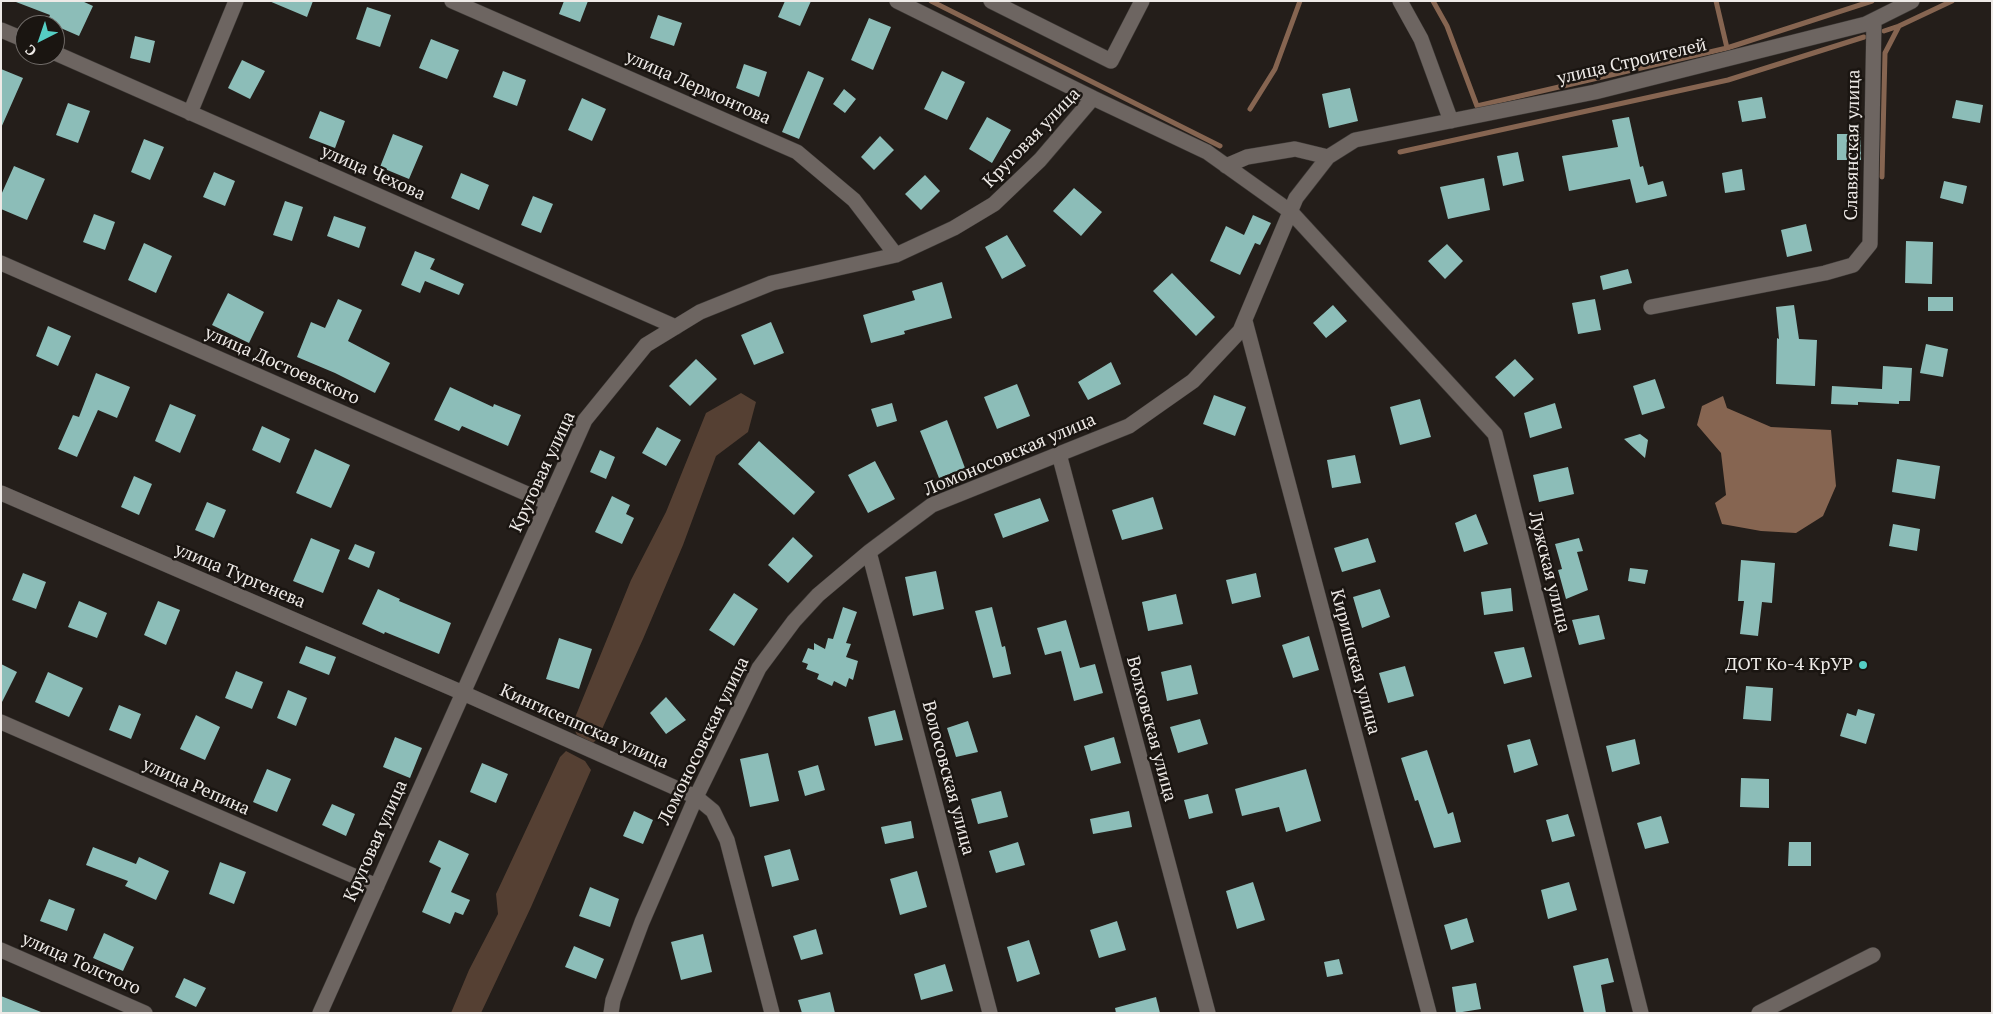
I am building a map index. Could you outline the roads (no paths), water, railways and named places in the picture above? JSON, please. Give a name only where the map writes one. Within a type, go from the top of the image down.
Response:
[{"type":"street","points":[[190,113],[236,1]]},
{"type":"street","name":"улица Лермонтова","points":[[452,1],[797,152],[854,200],[896,255]]},
{"type":"street","points":[[897,1],[1093,98]]},
{"type":"street","points":[[991,1],[1111,61],[1142,1]]},
{"type":"street","points":[[1400,1],[1421,39],[1451,121]]},
{"type":"street","name":"улица Строителей","points":[[1355,140],[1596,92],[1866,24],[1912,1]]},
{"type":"street","name":"Славянская улица","points":[[1651,307],[1825,273],[1853,265],[1870,244],[1874,20]]},
{"type":"street","points":[[1,30],[15,36]]},
{"type":"street","name":"улица Чехова","points":[[65,58],[676,327]]},
{"type":"street","name":"Круговая улица","points":[[320,1013],[585,420],[646,345],[700,312],[772,283],[896,255],[954,228],[994,204],[1040,160],[1093,98],[1207,152],[1291,212]]},
{"type":"street","name":"Ломоносовская улица","points":[[611,1013],[642,922],[696,797],[759,668],[794,621],[818,595],[869,552],[932,505],[1129,426],[1193,381],[1240,331],[1296,198],[1328,158],[1355,140]]},
{"type":"street","points":[[1226,166],[1247,157],[1295,149],[1328,158]]},
{"type":"street","name":"Лужская улица","points":[[1291,212],[1495,434],[1641,1013]]},
{"type":"street","name":"улица Достоевского","points":[[1,263],[548,503]]},
{"type":"street","name":"Киришская улица","points":[[1245,321],[1429,1013]]},
{"type":"street","name":"Волховская улица","points":[[1059,454],[1208,1013]]},
{"type":"street","name":"улица Тургенева","points":[[1,493],[463,693]]},
{"type":"street","name":"Волосовская улица","points":[[869,552],[990,1013]]},
{"type":"street","name":"Кингисеппская улица","points":[[463,693],[696,797],[713,811],[727,840],[772,1013]]},
{"type":"street","name":"улица Репина","points":[[1,722],[377,886]]},
{"type":"street","name":"улица Толстого","points":[[1,950],[145,1013]]},
{"type":"street","points":[[1759,1013],[1873,955]]},
{"type":"waterway","points":[[931,1],[1220,146]]},
{"type":"waterway","points":[[1250,109],[1275,69],[1300,1]]},
{"type":"waterway","points":[[1433,1],[1447,26],[1477,106],[1727,48],[1872,1]]},
{"type":"waterway","points":[[1716,1],[1727,48]]},
{"type":"waterway","points":[[1884,31],[1952,1]]},
{"type":"waterway","points":[[1882,177],[1885,53],[1899,26]]},
{"type":"waterway","points":[[1400,152],[1728,80],[1864,37]]},
{"type":"place","name":"ДОТ Ко-4 КрУР","points":[[1863,665]]}]
